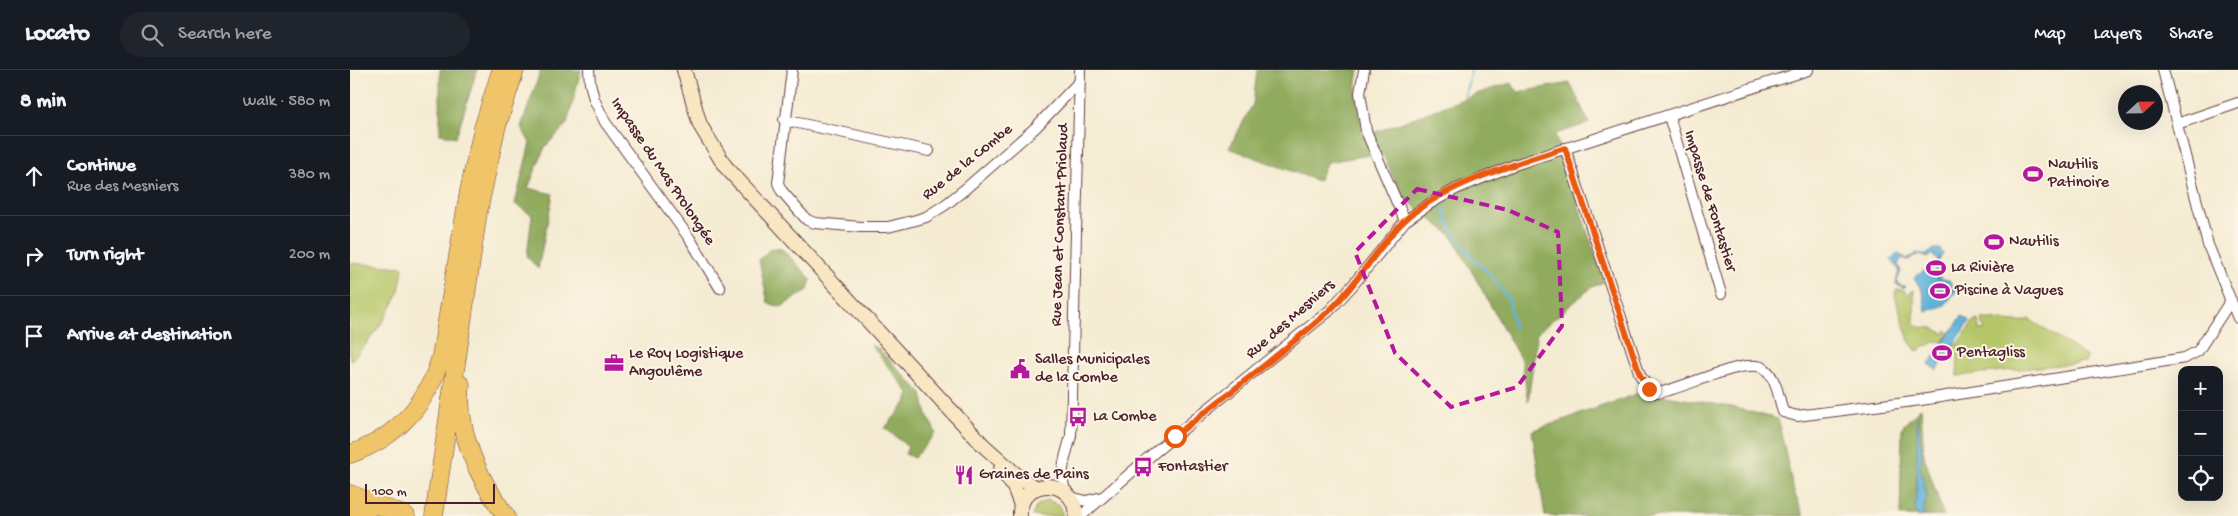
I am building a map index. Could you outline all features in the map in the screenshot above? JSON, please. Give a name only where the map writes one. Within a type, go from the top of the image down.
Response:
[{"type":"highway","points":[[350,454],[372,445],[397,428],[409,417],[426,394],[432,382],[441,356],[476,158],[501,70]]},
{"type":"highway","points":[[428,505],[478,212],[496,129],[515,70]]},
{"type":"highway","points":[[478,212],[459,401],[465,432],[478,471],[493,498],[506,516]]},
{"type":"highway","points":[[434,516],[428,505],[458,257]]},
{"type":"highway","points":[[350,494],[406,516]]},
{"type":"highway","points":[[350,510],[360,516]]},
{"type":"highway","points":[[350,510],[366,516]]},
{"type":"street","name":"Impasse du Mas Prolongée","points":[[589,70],[594,99],[605,122],[690,239],[720,288]]},
{"type":"street","points":[[684,70],[700,125],[725,166],[983,445],[1021,479],[1042,486],[1056,487],[1068,494],[1076,516]]},
{"type":"street","points":[[688,70],[688,84]]},
{"type":"street","name":"Rue de la Combe","points":[[792,70],[784,120],[778,183],[798,210],[808,220],[815,223],[837,226],[888,227],[904,225],[926,217],[945,205],[1035,128],[1080,75]]},
{"type":"street","points":[[1364,70],[1360,92],[1366,131],[1405,221]]},
{"type":"street","name":"Rue des Mesniers","points":[[1081,516],[1156,451],[1329,311],[1405,221],[1431,203],[1466,184],[1514,165],[1808,70]]},
{"type":"street","points":[[2163,70],[2208,244],[2238,318]]},
{"type":"street","name":"Rue Jean et Constant Priolaud","points":[[1068,494],[1061,480],[1061,470],[1071,436],[1080,75]]},
{"type":"street","points":[[2177,124],[2238,103]]},
{"type":"street","name":"Impasse de Fontastier","points":[[1668,116],[1721,294]]},
{"type":"street","points":[[784,120],[863,135],[929,151]]},
{"type":"street","points":[[1565,148],[1640,375],[1649,389],[1658,393],[1755,364],[1770,374],[1783,412],[1797,416],[1921,400],[2185,358],[2198,351],[2231,300]]},
{"type":"street","points":[[983,445],[1014,487],[1020,511]]},
{"type":"street","name":"Rue Jean et Constant Priolaud","points":[[1042,486],[1053,481],[1061,470]]},
{"type":"street","points":[[1020,511],[1024,498],[1042,486]]},
{"type":"street","name":"Rue des Mesniers","points":[[1068,494],[1086,501],[1107,495]]},
{"type":"highlighted area","points":[[1417,189],[1508,210],[1558,232],[1562,326],[1517,387],[1451,407],[1395,353],[1355,252]]},
{"type":"green space","points":[[440,70],[477,70],[456,137],[440,134]]},
{"type":"green space","points":[[541,70],[581,70],[567,124],[545,147],[528,188],[553,194],[538,269],[527,256],[532,215],[515,204],[530,143],[521,127]]},
{"type":"green space","points":[[1257,70],[1359,70],[1356,88],[1363,137],[1511,83],[1518,92],[1570,83],[1589,123],[1555,134],[1604,282],[1592,287],[1537,333],[1528,402],[1522,362],[1452,236],[1403,197],[1382,153],[1327,162],[1318,181],[1229,148],[1253,104]]},
{"type":"green space","points":[[771,248],[782,249],[811,279],[808,290],[781,307],[768,303],[759,260]]},
{"type":"green space","points":[[350,263],[403,267],[399,290],[391,308],[371,338],[350,361]]},
{"type":"green space","points":[[1897,289],[1908,294],[1914,290],[1914,322],[1919,327],[1933,328],[1945,334],[1947,330],[1950,333],[1943,342],[1937,341],[1917,351],[1909,341],[1895,296]]},
{"type":"green space","points":[[1981,319],[2019,322],[2029,319],[2087,357],[2085,362],[1957,376],[1958,355],[1951,350],[1955,344],[1958,345],[1973,322],[1978,320],[1979,330],[1985,329]]},
{"type":"green space","points":[[871,345],[878,348],[922,394],[927,415],[936,433],[914,458],[905,454],[908,447],[885,428],[906,403],[909,393]]},
{"type":"green space","points":[[1642,392],[1732,407],[1778,419],[1794,492],[1804,516],[1545,516],[1532,431]]},
{"type":"green space","points":[[1921,407],[1924,456],[1944,516],[1900,516],[1902,427]]},
{"type":"green space","points":[[1047,500],[1059,505],[1063,516],[1032,516],[1036,506]]},
{"type":"water","name":"Piscine à Vagues","points":[[1934,249],[1940,249],[1943,254],[1938,262],[1936,274],[1943,279],[1949,280],[1953,285],[1951,288],[1957,290],[1945,305],[1926,312],[1923,292],[1914,278],[1928,268],[1942,283],[1934,273],[1938,258],[1932,254],[1927,257],[1916,255],[1908,260],[1902,258],[1898,264],[1901,271],[1897,281],[1901,286],[1906,286],[1904,288],[1896,284],[1899,270],[1891,259],[1897,253],[1907,259],[1917,253],[1926,255]]},
{"type":"water","name":"Pentagliss","points":[[1962,316],[1970,321],[1937,370],[1929,364]]},
{"type":"water","points":[[1917,413],[1922,454],[1920,468],[1927,496],[1923,512],[1925,516],[1917,516],[1915,507]]},
{"type":"waterway","points":[[1465,96],[1471,70]]},
{"type":"waterway","points":[[1443,208],[1450,227],[1473,258],[1490,274],[1509,300],[1514,328]]},
{"type":"place","name":"Nautilis Patinoire","points":[[2033,174]]},
{"type":"place","name":"Nautilis","points":[[1994,242]]},
{"type":"place","name":"La Rivière","points":[[1936,268]]},
{"type":"place","name":"Piscine à Vagues","points":[[1940,291]]},
{"type":"place","name":"Pentagliss","points":[[1942,353]]},
{"type":"place","name":"Le Roy Logistique Angoulême","points":[[614,363]]},
{"type":"place","name":"Salles Municipales de la Combe","points":[[1020,369]]},
{"type":"place","name":"La Combe","points":[[1078,417]]},
{"type":"place","name":"Fontastier","points":[[1143,467]]},
{"type":"place","name":"Graines de Pains","points":[[964,475]]},
{"type":"route","points":[[1175,436],[1329,311],[1405,221],[1431,203],[1466,184],[1565,148],[1640,375],[1649,389]]}]
